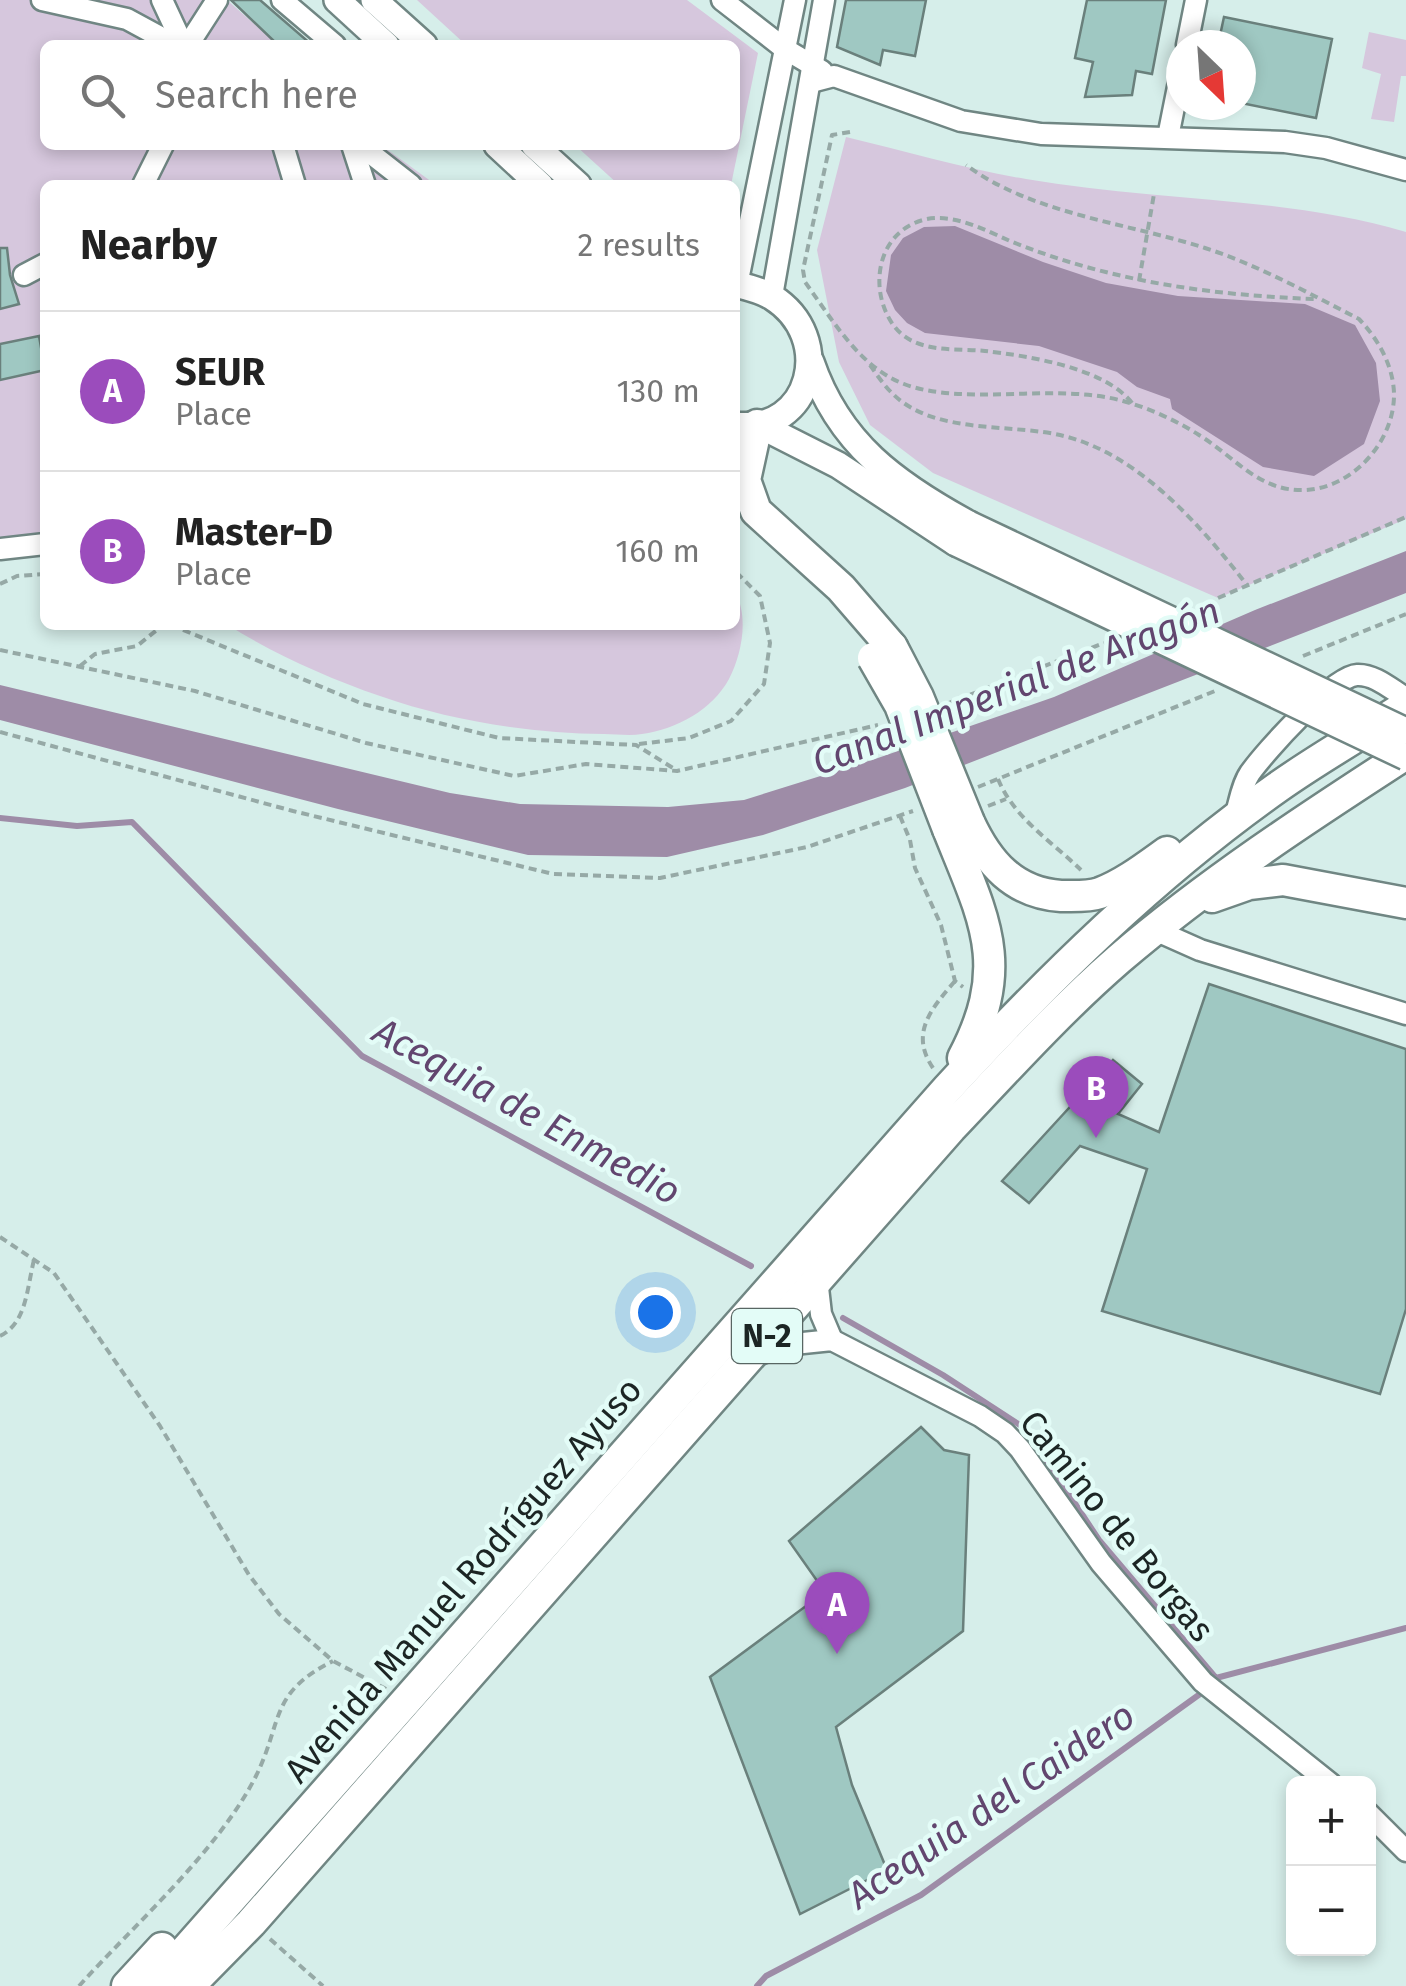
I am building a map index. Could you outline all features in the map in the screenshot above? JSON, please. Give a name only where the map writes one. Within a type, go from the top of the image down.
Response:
[{"type":"highway","points":[[756,432],[745,480],[756,512],[841,588],[882,652],[918,697],[959,826],[986,930],[991,979],[978,1030],[948,1089]]},
{"type":"highway","points":[[740,520],[756,541],[882,652]]},
{"type":"highway","name":"Avenida Manuel Rodríguez Ayuso","points":[[154,1986],[948,1089],[1075,956],[1163,878],[1277,788],[1406,702]]},
{"type":"highway","name":"Avenida Manuel Rodríguez Ayuso","points":[[190,1986],[251,1922],[951,1128],[1038,1036],[1182,908],[1253,854],[1406,755]]},
{"type":"highway","points":[[959,826],[980,845],[996,868],[1016,883],[1052,895],[1097,894],[1277,788]]},
{"type":"highway","points":[[1182,908],[1249,884],[1283,880],[1406,903]]},
{"type":"highway","points":[[126,1986],[269,1831],[305,1815]]},
{"type":"main road","points":[[336,0],[380,40]]},
{"type":"main road","points":[[374,0],[418,40]]},
{"type":"main road","points":[[502,150],[534,180]]},
{"type":"main road","points":[[540,150],[572,180]]},
{"type":"main road","points":[[740,286],[772,296],[800,326],[830,406],[854,441],[962,534],[1406,732]]},
{"type":"main road","points":[[756,432],[796,400],[807,381],[811,362]]},
{"type":"main road","points":[[756,432],[838,465],[962,534],[1406,755]]},
{"type":"street","points":[[42,0],[127,18],[172,40]]},
{"type":"street","points":[[162,0],[180,40]]},
{"type":"street","points":[[186,40],[217,0]]},
{"type":"street","points":[[282,0],[329,40]]},
{"type":"street","points":[[722,0],[811,74],[834,76],[922,110],[1005,130],[1041,134],[1223,138],[1312,146],[1406,170]]},
{"type":"street","points":[[740,265],[795,0]]},
{"type":"street","points":[[772,296],[824,0]]},
{"type":"street","points":[[1189,30],[1196,0]]},
{"type":"street","points":[[1168,137],[1171,120]]},
{"type":"street","points":[[285,150],[293,180]]},
{"type":"street","points":[[354,150],[363,180]]},
{"type":"street","points":[[366,150],[406,180]]},
{"type":"street","points":[[147,180],[159,154]]},
{"type":"street","points":[[24,276],[40,267]]},
{"type":"street","points":[[0,549],[40,545]]},
{"type":"street","points":[[1236,810],[1247,776],[1292,725],[1343,679],[1359,675],[1374,679],[1406,702]]},
{"type":"street","points":[[1155,930],[1200,950],[1406,1014]]},
{"type":"street","points":[[744,1362],[784,1345],[832,1340],[818,1298],[818,1279]]},
{"type":"street","name":"Camino de Borgas","points":[[832,1340],[980,1416],[1005,1433],[1102,1563],[1203,1682],[1321,1776]]},
{"type":"street","points":[[1376,1821],[1406,1852]]},
{"type":"path","points":[[850,132],[832,135],[804,253],[805,282],[896,398],[942,421],[1064,436],[1106,452],[1168,499],[1247,585]]},
{"type":"path","points":[[867,362],[903,384],[937,392],[1082,395],[1134,405],[1200,436],[1252,477],[1276,486],[1305,490],[1331,484],[1356,471],[1377,448],[1390,425],[1394,393],[1388,367],[1377,339],[1359,319],[1209,249],[992,184],[966,165]]},
{"type":"path","points":[[1139,281],[1154,194]]},
{"type":"path","points":[[1134,405],[1121,389],[1042,360],[921,344],[900,334],[880,304],[878,283],[883,255],[899,235],[923,220],[956,220],[1050,257],[1139,281],[1230,296],[1319,299]]},
{"type":"path","points":[[1218,598],[1406,517]]},
{"type":"path","points":[[0,584],[17,576],[40,574]]},
{"type":"path","points":[[185,630],[380,708],[499,738],[636,745],[689,738],[731,720],[764,684],[770,644],[760,596],[740,576]]},
{"type":"path","points":[[1293,659],[1406,614]]},
{"type":"path","points":[[80,667],[95,654],[136,646],[157,630]]},
{"type":"path","points":[[946,704],[1104,643]]},
{"type":"path","points":[[0,650],[195,691],[366,743],[514,776],[586,764],[677,770],[878,725]]},
{"type":"path","points":[[965,792],[1224,687]]},
{"type":"path","points":[[0,732],[554,874],[660,878],[807,848],[916,810]]},
{"type":"path","points":[[636,745],[677,770]]},
{"type":"path","points":[[998,779],[1006,799],[1088,876],[1097,894]]},
{"type":"path","points":[[900,816],[916,868],[941,925],[955,981],[925,1017],[922,1036],[926,1058],[948,1089]]},
{"type":"path","points":[[0,1237],[54,1273],[160,1426],[249,1575],[279,1614],[333,1661],[408,1700]]},
{"type":"path","points":[[0,1336],[13,1330],[20,1319],[34,1260]]},
{"type":"path","points":[[79,1986],[176,1882],[235,1809],[265,1757],[280,1706],[296,1684],[333,1661]]},
{"type":"path","points":[[251,1922],[323,1986]]},
{"type":"shaded area","points":[[0,0],[227,0],[272,40],[40,40],[40,150],[388,150],[429,180],[40,180],[40,551],[0,555]]},
{"type":"shaded area","points":[[417,0],[687,0],[758,53],[740,141],[740,40],[461,40]]},
{"type":"shaded area","points":[[1369,32],[1406,40],[1406,76],[1401,76],[1394,122],[1371,119],[1381,74],[1362,68]]},
{"type":"shaded area","points":[[846,137],[1026,179],[1264,205],[1359,220],[1406,232],[1406,519],[1218,598],[933,473],[870,425],[839,362],[817,250]]},
{"type":"shaded area","points":[[580,150],[738,150],[732,180],[614,180]]},
{"type":"shaded area","points":[[955,226],[1106,283],[1178,296],[1305,304],[1355,325],[1376,363],[1380,401],[1364,444],[1314,476],[1263,467],[1172,409],[1170,399],[1137,387],[1117,372],[1039,346],[925,333],[907,323],[886,291],[891,255],[903,238],[924,227]]},
{"type":"shaded area","name":"Canal Imperial de Aragón","points":[[1406,551],[1406,593],[905,788],[763,835],[667,857],[528,855],[0,720],[0,685],[450,793],[520,804],[668,807],[744,800],[1054,697],[1255,610]]},
{"type":"shaded area","points":[[740,605],[742,612],[740,647],[722,690],[703,709],[680,723],[637,735],[519,728],[462,719],[380,696],[264,646],[237,630],[740,630]]},
{"type":"building","points":[[231,0],[260,0],[306,40],[273,40]]},
{"type":"building","points":[[846,0],[926,0],[915,56],[883,50],[880,65],[837,47]]},
{"type":"building","points":[[1087,0],[1166,0],[1152,74],[1136,71],[1132,95],[1085,97],[1093,62],[1075,58]]},
{"type":"building","points":[[1224,17],[1332,39],[1316,118],[1256,106],[1256,30],[1221,30]]},
{"type":"building","points":[[0,248],[7,248],[19,304],[0,309]]},
{"type":"building","points":[[39,336],[40,371],[0,380],[0,344]]},
{"type":"building","points":[[1209,984],[1406,1049],[1406,1309],[1380,1394],[1102,1311],[1147,1169],[1080,1146],[1029,1203],[1002,1181],[1113,1060],[1142,1084],[1118,1114],[1159,1132]]},
{"type":"building","points":[[921,1427],[944,1450],[969,1455],[963,1631],[836,1727],[852,1785],[887,1870],[800,1914],[710,1677],[825,1592],[789,1541]]},
{"type":"waterway","name":"Acequia de Enmedio","points":[[0,818],[77,826],[132,822],[362,1056],[751,1266]]},
{"type":"waterway","points":[[843,1318],[943,1375],[1026,1429],[1099,1540],[1216,1678],[1406,1628]]},
{"type":"waterway","name":"Acequia del Caidero","points":[[757,1986],[766,1976],[921,1895],[1200,1694]]},
{"type":"place","name":"Master-D","points":[[1096,1138]]},
{"type":"place","name":"SEUR","points":[[837,1654]]}]
